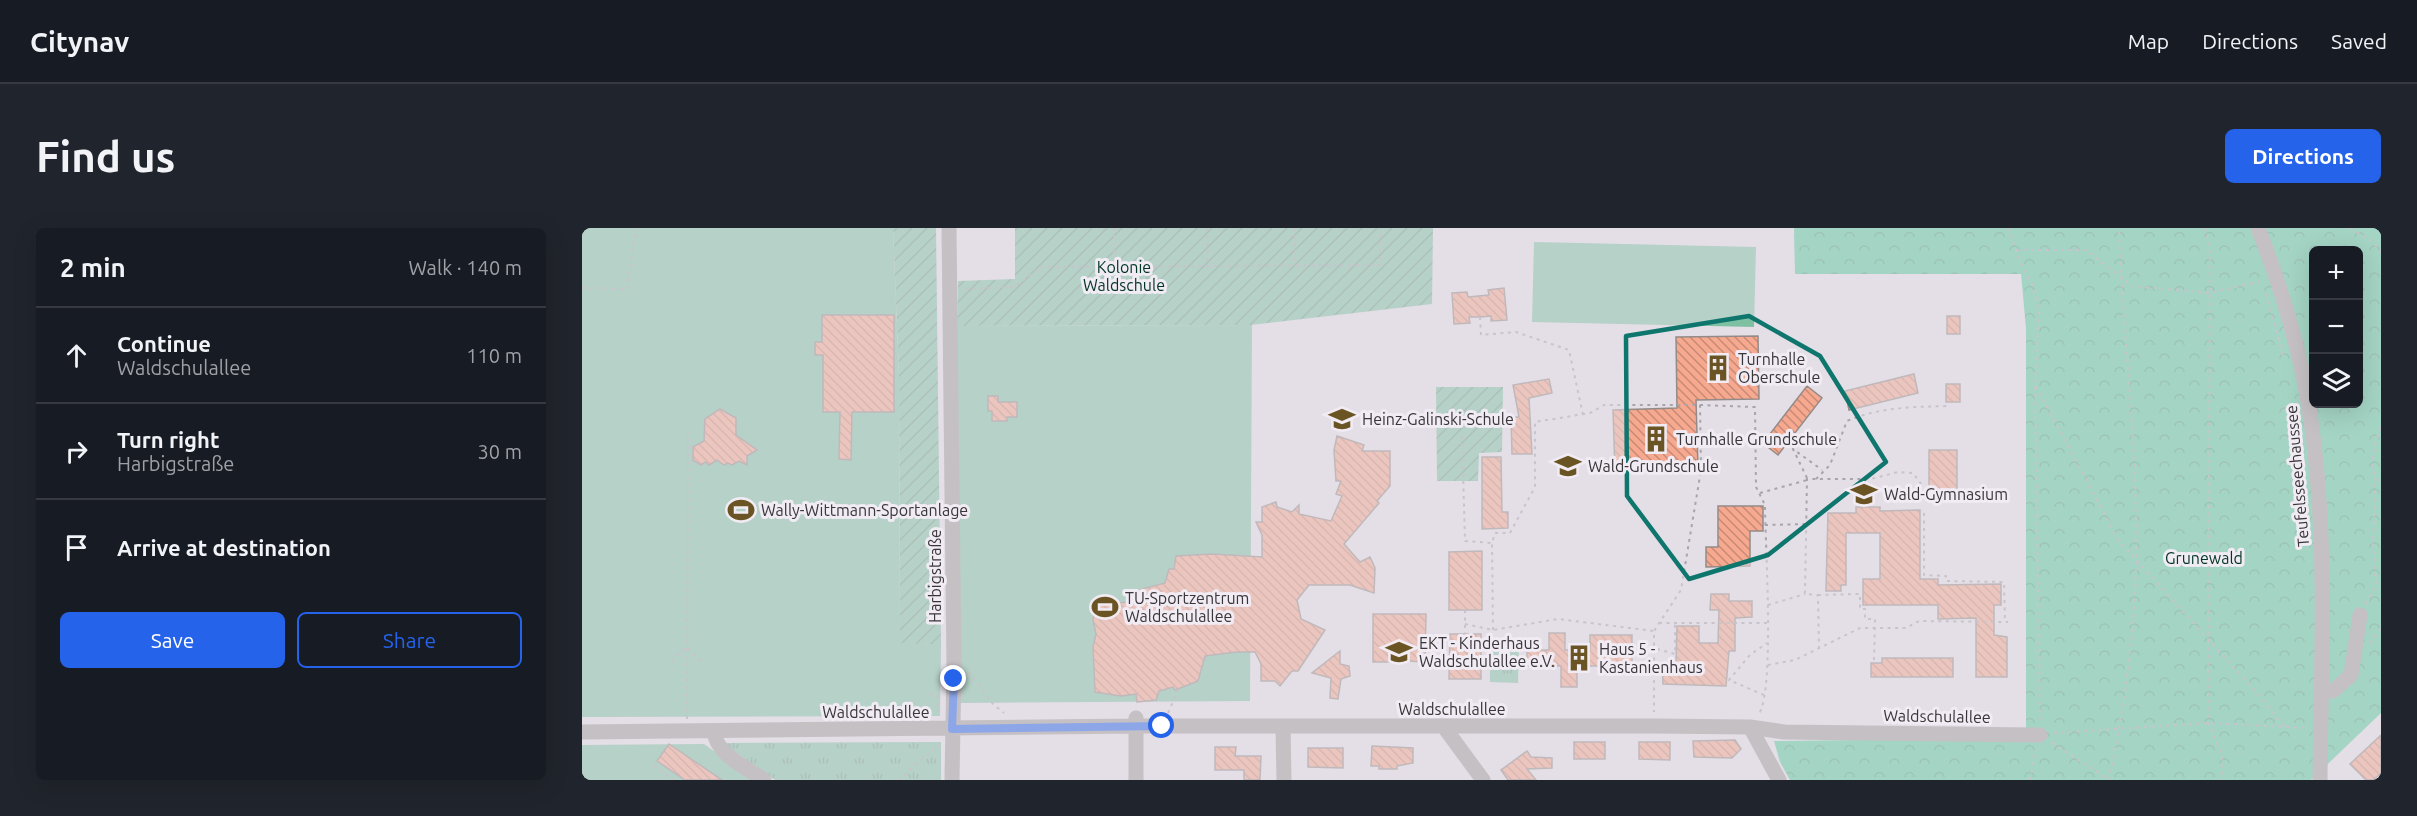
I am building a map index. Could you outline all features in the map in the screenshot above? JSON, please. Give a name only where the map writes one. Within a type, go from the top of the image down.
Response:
[{"type":"street","name":"Harbigstraße","points":[[949,228],[955,376],[953,653],[948,736],[952,780]]},
{"type":"street","name":"Teufelsseechaussee","points":[[2258,228],[2287,315],[2311,421],[2322,537],[2320,780]]},
{"type":"street","points":[[2321,691],[2333,691],[2351,675],[2360,615]]},
{"type":"street","name":"Waldschulallee","points":[[582,732],[714,731],[948,736],[1020,727],[1136,722],[1162,726],[1444,727],[1654,721],[1754,721],[1784,732],[2040,735]]},
{"type":"street","points":[[1754,721],[1779,780]]},
{"type":"street","points":[[1136,722],[1136,780]]},
{"type":"street","points":[[1283,726],[1284,780]]},
{"type":"street","points":[[1444,727],[1483,780]]},
{"type":"street","points":[[714,731],[715,741],[720,749],[764,780]]},
{"type":"path","points":[[582,288],[627,289],[636,228]]},
{"type":"path","points":[[1114,228],[1114,267]]},
{"type":"path","points":[[1207,228],[1208,266]]},
{"type":"path","points":[[1295,228],[1295,266]]},
{"type":"path","points":[[950,289],[1014,287],[1041,267],[1380,265],[1380,228]]},
{"type":"path","points":[[2008,228],[2033,286],[2039,308],[2035,384],[2040,735],[2030,780]]},
{"type":"path","points":[[2040,735],[2110,780],[2121,727],[2136,562],[2132,430],[2118,228]]},
{"type":"path","points":[[2205,228],[2210,248],[2208,723],[2222,754],[2222,780]]},
{"type":"path","points":[[2350,228],[2372,242],[2381,252]]},
{"type":"path","points":[[2016,250],[2086,250],[2121,275],[2132,286],[2209,293],[2262,280],[2285,362]]},
{"type":"path","points":[[1480,316],[1481,335],[1516,332],[1569,350],[1583,415]]},
{"type":"path","points":[[2035,384],[2119,541],[2258,693],[2285,728]]},
{"type":"path","points":[[1492,630],[1492,543],[1495,533],[1510,533],[1535,487],[1535,422],[1583,415],[1604,405],[1755,407],[1756,487],[1765,505],[1768,665],[1764,706],[1754,721]]},
{"type":"path","points":[[1654,721],[1654,631],[1680,590],[1701,470],[1700,405]]},
{"type":"path","points":[[1816,479],[1822,470],[1830,465],[1847,421],[1865,413],[1892,407],[1948,406]]},
{"type":"path","points":[[2360,615],[2376,584],[2373,544],[2375,478],[2372,461],[2381,428]]},
{"type":"path","points":[[687,718],[688,432]]},
{"type":"path","points":[[1462,436],[1465,541],[1492,543]]},
{"type":"path","points":[[1805,594],[1807,479],[1793,449],[1822,470]]},
{"type":"path","points":[[1759,494],[1807,479],[1871,479],[1898,472],[1913,472],[1921,484],[1926,484]]},
{"type":"path","points":[[2375,478],[2381,485]]},
{"type":"path","points":[[1768,665],[1795,660],[1860,628],[1906,628],[1919,621],[2006,622],[2004,582],[1946,581],[1946,576],[1924,575],[1924,513]]},
{"type":"path","points":[[1765,525],[1806,524]]},
{"type":"path","points":[[1767,605],[1805,594],[1860,594],[1860,609],[1865,609],[1865,619],[1875,619],[1874,660]]},
{"type":"path","points":[[1818,595],[1819,649]]},
{"type":"path","points":[[1465,610],[1465,634]]},
{"type":"path","points":[[1466,624],[1492,630],[1558,619],[1654,631]]},
{"type":"path","points":[[1659,623],[1767,623]]},
{"type":"path","points":[[1657,649],[1675,654],[1675,623]]},
{"type":"path","points":[[1765,695],[1729,680],[1750,655],[1767,643]]},
{"type":"path","points":[[674,662],[677,655],[687,647]]},
{"type":"path","points":[[687,647],[703,664]]},
{"type":"path","points":[[953,653],[993,704],[1020,727]]},
{"type":"path","points":[[1602,673],[1654,673]]},
{"type":"path","points":[[1162,726],[1179,688]]},
{"type":"path","points":[[930,694],[937,695],[938,715]]},
{"type":"path","points":[[2040,735],[2121,727],[2208,723],[2285,728],[2320,727]]},
{"type":"path","points":[[898,780],[948,736]]},
{"type":"path","points":[[654,766],[674,780]]},
{"type":"highlighted area","points":[[1749,316],[1820,356],[1886,462],[1768,555],[1689,579],[1627,496],[1626,336]]},
{"type":"green space","name":"Wally-Wittmann-Sportanlage","points":[[582,228],[893,228],[899,375],[900,643],[941,645],[940,716],[582,717]]},
{"type":"green space","points":[[893,228],[936,228],[941,645],[900,644],[899,375]]},
{"type":"green space","name":"Kolonie Waldschule","points":[[1015,228],[1433,228],[1432,304],[1251,325],[957,326],[958,281],[1015,279]]},
{"type":"green space","name":"Grunewald","points":[[1794,228],[2381,228],[2381,713],[2311,780],[1790,780],[1780,762],[1774,741],[2026,738],[2026,328],[2021,274],[1795,274]]},
{"type":"green space","points":[[1534,242],[1756,247],[1754,327],[1532,322]]},
{"type":"green space","name":"TU-Sportzentrum Waldschulallee","points":[[1252,325],[1250,701],[960,703],[957,326]]},
{"type":"green space","points":[[1436,387],[1503,387],[1502,452],[1479,453],[1478,481],[1437,481]]},
{"type":"green space","points":[[1490,640],[1519,640],[1518,683],[1490,682]]},
{"type":"green space","points":[[941,742],[941,780],[775,780],[722,743]]},
{"type":"green space","points":[[704,744],[755,780],[582,780],[582,745]]},
{"type":"building","points":[[1504,288],[1507,320],[1491,321],[1491,316],[1469,317],[1470,323],[1454,324],[1452,293],[1467,292],[1468,297],[1489,295],[1488,290]]},
{"type":"building","points":[[822,315],[894,315],[894,412],[852,412],[851,460],[839,459],[840,412],[823,412],[823,355],[815,355],[815,342],[822,342]]},
{"type":"building","points":[[1947,316],[1960,316],[1960,334],[1947,334]]},
{"type":"building","points":[[1758,336],[1759,399],[1696,400],[1698,468],[1615,471],[1613,410],[1677,408],[1676,337]]},
{"type":"building","points":[[1914,374],[1918,393],[1849,410],[1845,391]]},
{"type":"building","points":[[1549,379],[1552,393],[1529,398],[1532,454],[1512,454],[1511,417],[1519,417],[1513,385]]},
{"type":"building","points":[[1946,384],[1960,384],[1960,402],[1946,402]]},
{"type":"building","points":[[1807,386],[1822,398],[1778,455],[1763,443]]},
{"type":"building","points":[[988,396],[998,396],[998,402],[1017,402],[1017,417],[1007,417],[1007,421],[992,421],[992,411],[988,411]]},
{"type":"building","points":[[720,409],[736,418],[736,435],[757,450],[747,456],[747,465],[739,461],[732,465],[728,463],[724,465],[717,460],[709,465],[705,462],[701,465],[693,460],[693,447],[704,441],[705,419]]},
{"type":"building","points":[[1337,436],[1364,445],[1362,451],[1390,451],[1390,486],[1377,501],[1379,503],[1344,544],[1360,562],[1370,557],[1375,568],[1374,593],[1350,585],[1309,585],[1297,600],[1301,619],[1325,630],[1298,671],[1292,671],[1280,686],[1275,681],[1261,681],[1261,664],[1255,652],[1236,652],[1205,656],[1198,681],[1175,690],[1173,687],[1159,691],[1156,700],[1137,702],[1136,694],[1121,696],[1095,692],[1093,647],[1096,634],[1093,620],[1096,604],[1133,602],[1135,591],[1165,583],[1169,569],[1174,569],[1176,556],[1212,554],[1262,557],[1262,535],[1256,522],[1262,522],[1262,507],[1276,502],[1277,507],[1292,512],[1299,505],[1299,514],[1331,521],[1342,496],[1336,494],[1341,481],[1336,481],[1334,450]]},
{"type":"building","points":[[1929,450],[1957,450],[1957,492],[1929,493]]},
{"type":"building","points":[[1482,457],[1501,457],[1502,512],[1508,512],[1508,528],[1482,529]]},
{"type":"building","points":[[1718,506],[1763,506],[1763,531],[1750,531],[1750,566],[1706,567],[1706,547],[1718,547]]},
{"type":"building","points":[[1856,507],[1880,507],[1880,511],[1920,510],[1920,579],[1938,579],[1938,585],[2001,584],[2001,605],[1994,605],[1994,635],[2007,637],[2007,677],[1976,677],[1976,618],[1938,619],[1938,605],[1863,605],[1863,579],[1880,579],[1880,533],[1846,533],[1846,585],[1841,585],[1841,591],[1826,591],[1828,513],[1856,513]]},
{"type":"building","points":[[1482,551],[1482,610],[1449,610],[1449,552]]},
{"type":"building","points":[[1711,594],[1729,594],[1729,601],[1752,601],[1752,617],[1735,618],[1735,651],[1729,651],[1726,686],[1663,684],[1662,662],[1676,662],[1677,626],[1699,626],[1699,643],[1718,643],[1719,610],[1710,610]]},
{"type":"building","points":[[1373,614],[1426,614],[1425,662],[1389,660],[1389,662],[1373,662]]},
{"type":"building","name":"Haus 5 - Kastanienhaus","points":[[1549,633],[1565,633],[1565,650],[1590,650],[1590,635],[1632,635],[1632,666],[1577,666],[1577,687],[1561,687],[1561,666],[1527,666],[1527,650],[1549,650]]},
{"type":"building","points":[[1450,634],[1481,634],[1481,679],[1449,679]]},
{"type":"building","points":[[1340,651],[1340,664],[1349,666],[1350,676],[1341,679],[1338,699],[1330,698],[1331,678],[1312,673]]},
{"type":"building","points":[[1882,658],[1953,658],[1953,677],[1871,677],[1871,663],[1882,663]]},
{"type":"building","points":[[2381,735],[2381,773],[2373,780],[2366,780],[2350,764]]},
{"type":"building","points":[[1735,740],[1741,749],[1732,758],[1694,757],[1693,741]]},
{"type":"building","points":[[1574,742],[1605,742],[1605,759],[1574,759]]},
{"type":"building","points":[[1639,742],[1670,742],[1670,760],[1639,759]]},
{"type":"building","points":[[669,744],[722,780],[685,780],[657,761]]},
{"type":"building","points":[[1372,746],[1413,748],[1413,763],[1397,766],[1397,769],[1379,769],[1379,766],[1371,766]]},
{"type":"building","points":[[1215,747],[1236,747],[1235,756],[1261,756],[1260,780],[1244,780],[1244,770],[1215,770]]},
{"type":"building","points":[[1308,748],[1343,748],[1343,768],[1308,767]]},
{"type":"building","points":[[1527,751],[1531,757],[1552,758],[1552,768],[1527,769],[1536,780],[1508,780],[1501,770]]},
{"type":"place","name":"Turnhalle Oberschule","points":[[1718,368]]},
{"type":"place","name":"Heinz-Galinski-Schule","points":[[1342,419]]},
{"type":"place","name":"Turnhalle Grundschule","points":[[1656,439]]},
{"type":"place","name":"Wald-Grundschule","points":[[1568,466]]},
{"type":"place","name":"Wald-Gymnasium","points":[[1864,494]]},
{"type":"place","name":"Wally-Wittmann-Sportanlage","points":[[741,510]]},
{"type":"place","name":"TU-Sportzentrum Waldschulallee","points":[[1105,607]]},
{"type":"place","name":"EKT - Kinderhaus Waldschulallee e.V.","points":[[1399,652]]},
{"type":"place","name":"Haus 5 - Kastanienhaus","points":[[1579,658]]},
{"type":"route","points":[[954,679],[952,729],[1162,726]]}]
